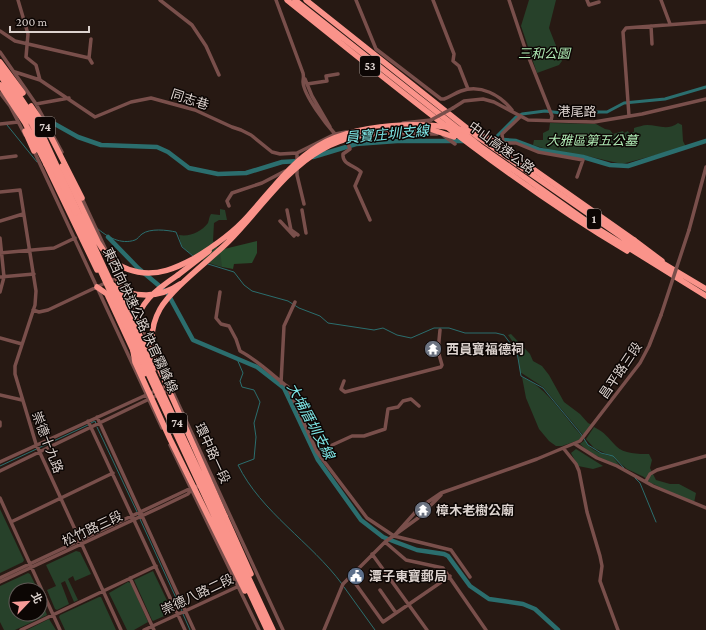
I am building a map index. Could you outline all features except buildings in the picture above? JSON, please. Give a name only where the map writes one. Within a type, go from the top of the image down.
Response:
[{"type":"highway","name":"53","points":[[287,0],[467,142]]},
{"type":"highway","name":"中山高速公路","points":[[295,0],[467,142],[478,147],[541,196],[602,236],[662,272],[706,289]]},
{"type":"highway","name":"中山高速公路","points":[[306,0],[486,143],[558,195],[706,296]]},
{"type":"highway","points":[[309,0],[339,27]]},
{"type":"highway","name":"74","points":[[0,62],[50,135],[82,198]]},
{"type":"highway","name":"東西向快速公路 快官霧峰線","points":[[0,67],[36,122],[78,217],[263,614],[273,630]]},
{"type":"highway","name":"東西向快速公路 快官霧峰線","points":[[0,76],[32,124],[78,217]]},
{"type":"highway","points":[[0,84],[25,123],[43,164],[91,262],[106,280],[119,289],[129,293],[151,295],[169,290],[188,280]]},
{"type":"highway","name":"74","points":[[7,95],[34,151]]},
{"type":"highway","points":[[36,114],[98,242],[106,253],[120,266],[143,273],[166,271],[212,248]]},
{"type":"highway","points":[[211,524],[137,367],[132,344],[136,319],[148,299],[159,288],[197,262],[246,218],[300,159],[323,143],[345,134],[366,130],[423,125],[461,129],[484,136],[497,142],[634,240],[678,277]]},
{"type":"highway","points":[[225,516],[164,380],[153,350],[152,335],[157,316],[166,301],[241,229],[291,173],[314,154],[332,144],[353,137],[430,129],[467,142]]},
{"type":"highway","name":"74","points":[[118,277],[119,291],[251,574],[263,614]]},
{"type":"highway","name":"74","points":[[97,287],[107,294],[202,500],[211,524],[238,579],[263,614]]},
{"type":"highway","name":"東西向快速公路 快官霧峰線","points":[[263,614],[267,630]]},
{"type":"street","points":[[18,0],[28,34],[26,57],[36,65],[40,80]]},
{"type":"street","points":[[160,0],[192,26],[206,46],[219,75]]},
{"type":"street","points":[[276,0],[307,84],[335,134]]},
{"type":"street","points":[[356,0],[376,49],[398,68],[441,99],[468,89],[484,90],[498,95],[512,111]]},
{"type":"street","points":[[433,0],[454,54],[453,61],[459,66],[468,89]]},
{"type":"street","points":[[509,0],[550,112],[551,120]]},
{"type":"street","points":[[587,0],[589,5],[599,2]]},
{"type":"street","points":[[661,0],[670,24]]},
{"type":"street","points":[[629,116],[623,32],[626,28],[706,22]]},
{"type":"street","points":[[651,26],[652,44]]},
{"type":"street","points":[[0,31],[15,41],[27,45],[89,58]]},
{"type":"street","points":[[91,39],[89,58],[92,63]]},
{"type":"street","name":"環中路一段","points":[[0,52],[16,72],[36,104],[60,148],[118,277],[284,630]]},
{"type":"street","name":"同志巷","points":[[16,72],[40,80],[69,98],[95,117],[100,117],[122,106],[146,98],[162,101],[195,110],[242,130],[257,138],[272,152],[280,154],[297,153],[335,134]]},
{"type":"street","points":[[307,84],[327,81],[326,76],[338,74]]},
{"type":"street","points":[[305,79],[303,83],[310,99],[323,120],[335,134]]},
{"type":"street","points":[[0,93],[43,164],[44,172],[146,395],[259,630]]},
{"type":"street","points":[[36,104],[69,98]]},
{"type":"street","name":"港尾路","points":[[356,129],[377,125],[431,120],[464,101],[483,99],[512,111],[528,120],[594,122],[706,99]]},
{"type":"street","points":[[520,116],[503,132],[503,143],[516,143],[538,152],[584,160],[577,177]]},
{"type":"street","points":[[0,124],[18,122]]},
{"type":"street","points":[[335,134],[356,129],[362,136],[434,133],[446,135],[455,144]]},
{"type":"street","points":[[343,132],[350,149],[343,154],[343,157],[347,163],[361,172],[355,186],[370,220]]},
{"type":"street","points":[[297,153],[297,175],[304,204]]},
{"type":"street","points":[[0,158],[16,156]]},
{"type":"street","points":[[229,206],[227,201],[232,193],[262,183],[297,166]]},
{"type":"street","name":"昌平路三段","points":[[394,536],[418,508],[436,496],[564,449],[585,437],[640,363],[649,346],[661,315],[689,230],[706,167]]},
{"type":"street","name":"崇德十九路","points":[[0,192],[20,190],[28,247],[31,251],[34,274],[36,297],[15,374],[22,400],[36,444],[121,630]]},
{"type":"street","points":[[280,221],[296,235],[291,230],[287,210]]},
{"type":"street","points":[[302,210],[306,233]]},
{"type":"street","points":[[0,221],[24,214]]},
{"type":"street","points":[[0,238],[2,277],[0,292]]},
{"type":"street","points":[[1,253],[54,248],[75,238]]},
{"type":"street","points":[[2,277],[34,274]]},
{"type":"street","points":[[33,310],[42,312],[118,277]]},
{"type":"street","points":[[220,292],[216,318],[221,324],[229,326],[240,351],[261,364],[281,383],[288,387],[317,452],[367,518],[394,536],[451,550],[470,577]]},
{"type":"street","points":[[281,383],[284,326],[295,302]]},
{"type":"street","points":[[344,381],[341,389],[345,392],[441,367],[442,365],[438,351],[440,330]]},
{"type":"street","points":[[0,338],[22,344]]},
{"type":"street","points":[[0,471],[40,453],[90,424],[97,417],[170,386]]},
{"type":"street","points":[[0,462],[36,444],[90,424],[98,425],[149,399],[170,386]]},
{"type":"street","points":[[0,395],[22,400]]},
{"type":"street","points":[[317,452],[352,436],[364,436],[385,429],[388,409],[398,407],[405,400],[411,399],[418,406]]},
{"type":"street","points":[[97,417],[98,425],[141,514],[182,613],[185,630]]},
{"type":"street","points":[[90,424],[156,566],[182,613],[194,630]]},
{"type":"street","points":[[575,444],[597,458],[646,481],[653,486],[706,508]]},
{"type":"street","points":[[564,449],[576,464],[593,537],[600,556],[602,566],[600,581],[618,630]]},
{"type":"street","points":[[646,481],[650,474],[657,470],[706,456]]},
{"type":"street","points":[[11,522],[113,474]]},
{"type":"street","name":"松竹路三段","points":[[0,582],[133,518],[187,490],[191,490],[214,480]]},
{"type":"street","name":"昌平路三段","points":[[324,630],[342,585],[385,542],[418,518],[435,500],[447,491]]},
{"type":"street","points":[[0,498],[60,630]]},
{"type":"street","points":[[385,542],[406,560],[441,566],[450,576],[486,630]]},
{"type":"street","points":[[372,554],[389,575],[428,630]]},
{"type":"street","name":"松竹路三段","points":[[0,578],[31,566]]},
{"type":"street","points":[[21,630],[156,566]]},
{"type":"street","points":[[350,576],[383,622],[450,576]]},
{"type":"street","name":"崇德八路二段","points":[[144,630],[153,628],[259,577]]},
{"type":"street","points":[[130,578],[153,628]]},
{"type":"street","points":[[380,590],[396,613]]},
{"type":"green space","name":"三和公園","points":[[529,0],[556,0],[549,28],[562,61],[559,65],[537,73],[521,26]]},
{"type":"green space","name":"大雅區第五公墓","points":[[550,123],[596,124],[610,130],[613,134],[623,131],[624,133],[628,131],[629,133],[634,132],[634,128],[644,125],[670,127],[678,123],[682,125],[683,141],[686,147],[622,164],[587,156],[553,151],[533,145],[534,140],[543,140],[543,133],[549,130]]},
{"type":"green space","points":[[220,209],[225,210],[227,220],[219,220],[214,223],[213,241],[222,254],[222,267],[212,264],[188,252],[181,244],[179,235],[187,235],[199,231],[208,223],[211,214],[220,215]]},
{"type":"green space","points":[[257,241],[257,253],[252,263],[234,264],[233,269],[222,267],[220,250]]},
{"type":"green space","points":[[511,334],[530,354],[533,361],[542,366],[549,375],[564,402],[592,425],[583,435],[543,387],[520,372],[518,349],[508,335]]},
{"type":"green space","points":[[522,377],[532,382],[548,395],[582,436],[579,440],[562,446],[556,446],[549,441],[539,429],[526,398]]},
{"type":"green space","points":[[594,427],[604,433],[619,449],[623,451],[649,454],[652,460],[650,468],[656,480],[670,484],[679,484],[696,493],[694,503],[649,482],[644,477],[627,469],[613,457],[620,466],[599,457],[584,448],[580,444],[585,440],[592,449],[599,453],[611,456],[594,448],[586,439]]},
{"type":"green space","points":[[576,449],[603,466],[593,469],[578,466],[571,453]]},
{"type":"green space","points":[[0,509],[24,560],[23,562],[0,573]]},
{"type":"green space","points":[[76,551],[80,552],[91,574],[75,581],[73,576],[68,579],[78,600],[74,602],[65,581],[61,583],[69,604],[57,610],[55,609],[48,590],[56,586],[46,565]]},
{"type":"green space","points":[[153,571],[172,611],[171,613],[153,621],[134,580]]},
{"type":"green space","points":[[28,573],[34,582],[9,582]]},
{"type":"green space","points":[[8,582],[8,622],[32,622],[15,630],[4,630],[0,622],[0,586]]},
{"type":"green space","points":[[128,582],[131,583],[148,622],[134,630],[127,630],[109,593]]},
{"type":"green space","points":[[101,597],[116,630],[65,630],[59,617],[60,615]]},
{"type":"green space","points":[[48,620],[56,630],[27,630],[43,622],[48,622]]},
{"type":"waterway","points":[[494,139],[516,117],[522,114],[545,111],[577,115],[592,112],[607,112],[624,103],[665,99],[706,87]]},
{"type":"waterway","name":"員寶庄圳支線","points":[[53,123],[78,137],[101,145],[157,147],[168,152],[189,168],[218,174],[246,173],[282,162],[299,161]]},
{"type":"waterway","name":"大埔厝圳支線","points":[[7,125],[37,162]]},
{"type":"waterway","name":"員寶庄圳支線","points":[[489,139],[516,141],[540,150],[583,157],[610,165],[628,166],[706,141]]},
{"type":"waterway","name":"員寶庄圳支線","points":[[313,157],[356,144],[397,141],[466,141]]},
{"type":"waterway","points":[[97,228],[110,237],[125,242],[135,240],[145,232],[154,230],[176,232],[182,247],[193,256]]},
{"type":"waterway","name":"大埔厝圳支線","points":[[108,237],[138,268],[163,289]]},
{"type":"waterway","points":[[208,264],[234,272],[244,285],[252,291],[288,301],[299,308],[320,316],[328,323],[374,330],[383,328],[397,335],[411,338],[434,328],[449,328],[465,333],[496,333],[504,335],[517,352],[521,376],[543,388],[581,434],[588,445],[601,453],[613,456],[624,468]]},
{"type":"waterway","name":"大埔厝圳支線","points":[[168,294],[193,340],[257,367],[284,388],[318,460],[361,520],[383,537],[417,550],[444,554],[448,556],[470,586],[489,599],[523,604],[535,609],[558,630]]},
{"type":"waterway","points":[[237,359],[243,373],[240,381],[242,387],[254,390],[260,402],[254,423],[256,437],[254,459],[238,465],[260,498],[316,554],[342,584]]},
{"type":"waterway","points":[[91,423],[95,421],[96,424]]},
{"type":"waterway","points":[[0,466],[88,425]]},
{"type":"waterway","points":[[97,427],[139,516]]},
{"type":"waterway","points":[[635,478],[640,483],[656,522]]},
{"type":"waterway","points":[[140,519],[182,611]]},
{"type":"waterway","points":[[344,587],[375,630]]},
{"type":"waterway","points":[[183,614],[190,630]]},
{"type":"place","name":"西員寶福德祠","points":[[433,349]]},
{"type":"place","name":"樟木老樹公廟","points":[[423,510]]},
{"type":"place","name":"潭子東寶郵局","points":[[356,576]]}]
